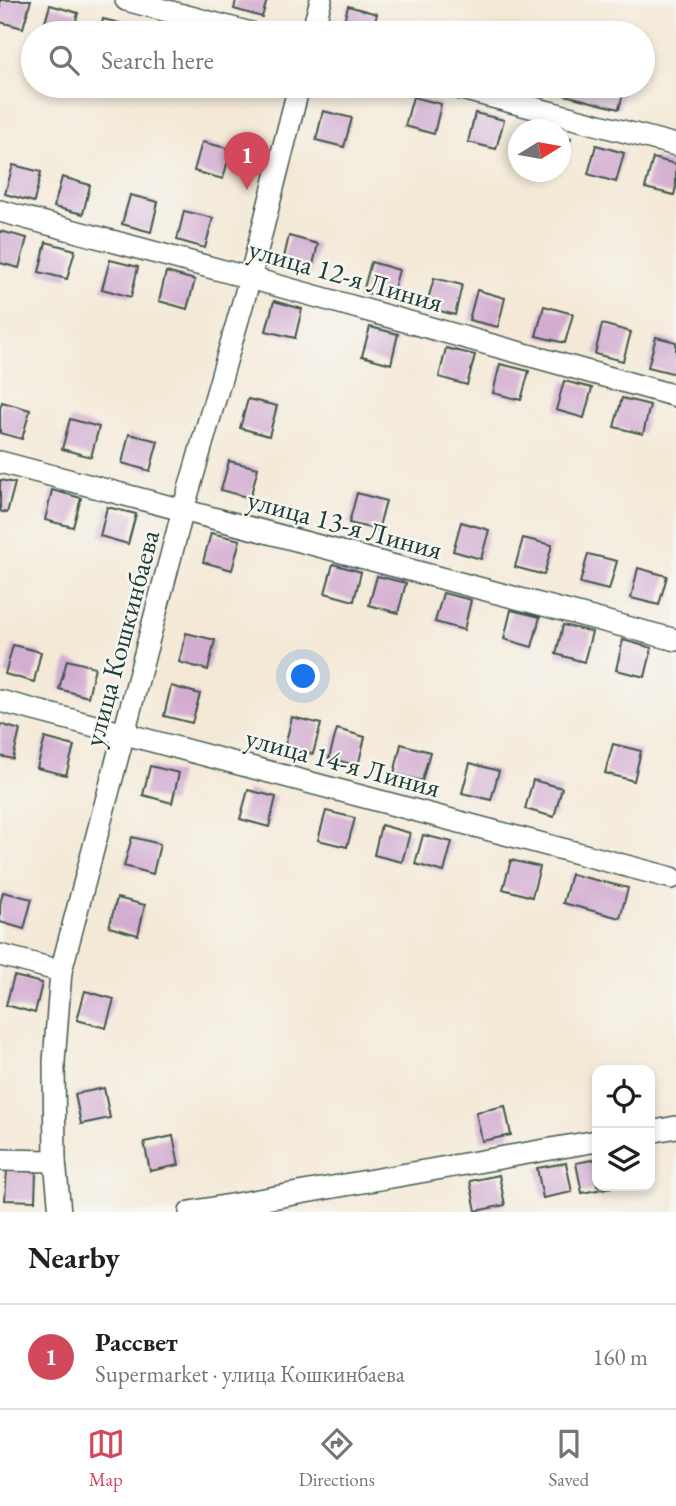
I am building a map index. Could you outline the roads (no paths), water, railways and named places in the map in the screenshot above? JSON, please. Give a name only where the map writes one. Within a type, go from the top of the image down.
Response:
[{"type":"street","points":[[126,0],[206,21]]},
{"type":"street","points":[[315,21],[321,0]]},
{"type":"street","name":"улица Кошкинбаева","points":[[60,1212],[55,1161],[54,1062],[61,971],[183,510],[250,278],[296,98]]},
{"type":"street","points":[[496,98],[676,145]]},
{"type":"street","name":"улица 12-я Линия","points":[[0,211],[676,397]]},
{"type":"street","name":"улица 13-я Линия","points":[[0,462],[676,640]]},
{"type":"street","name":"улица 14-я Линия","points":[[0,701],[672,878]]},
{"type":"street","points":[[0,955],[61,971]]},
{"type":"street","points":[[655,1131],[676,1127]]},
{"type":"street","points":[[190,1212],[592,1142]]},
{"type":"street","points":[[0,1160],[55,1161]]},
{"type":"place","name":"Рассвет","points":[[247,190]]}]
